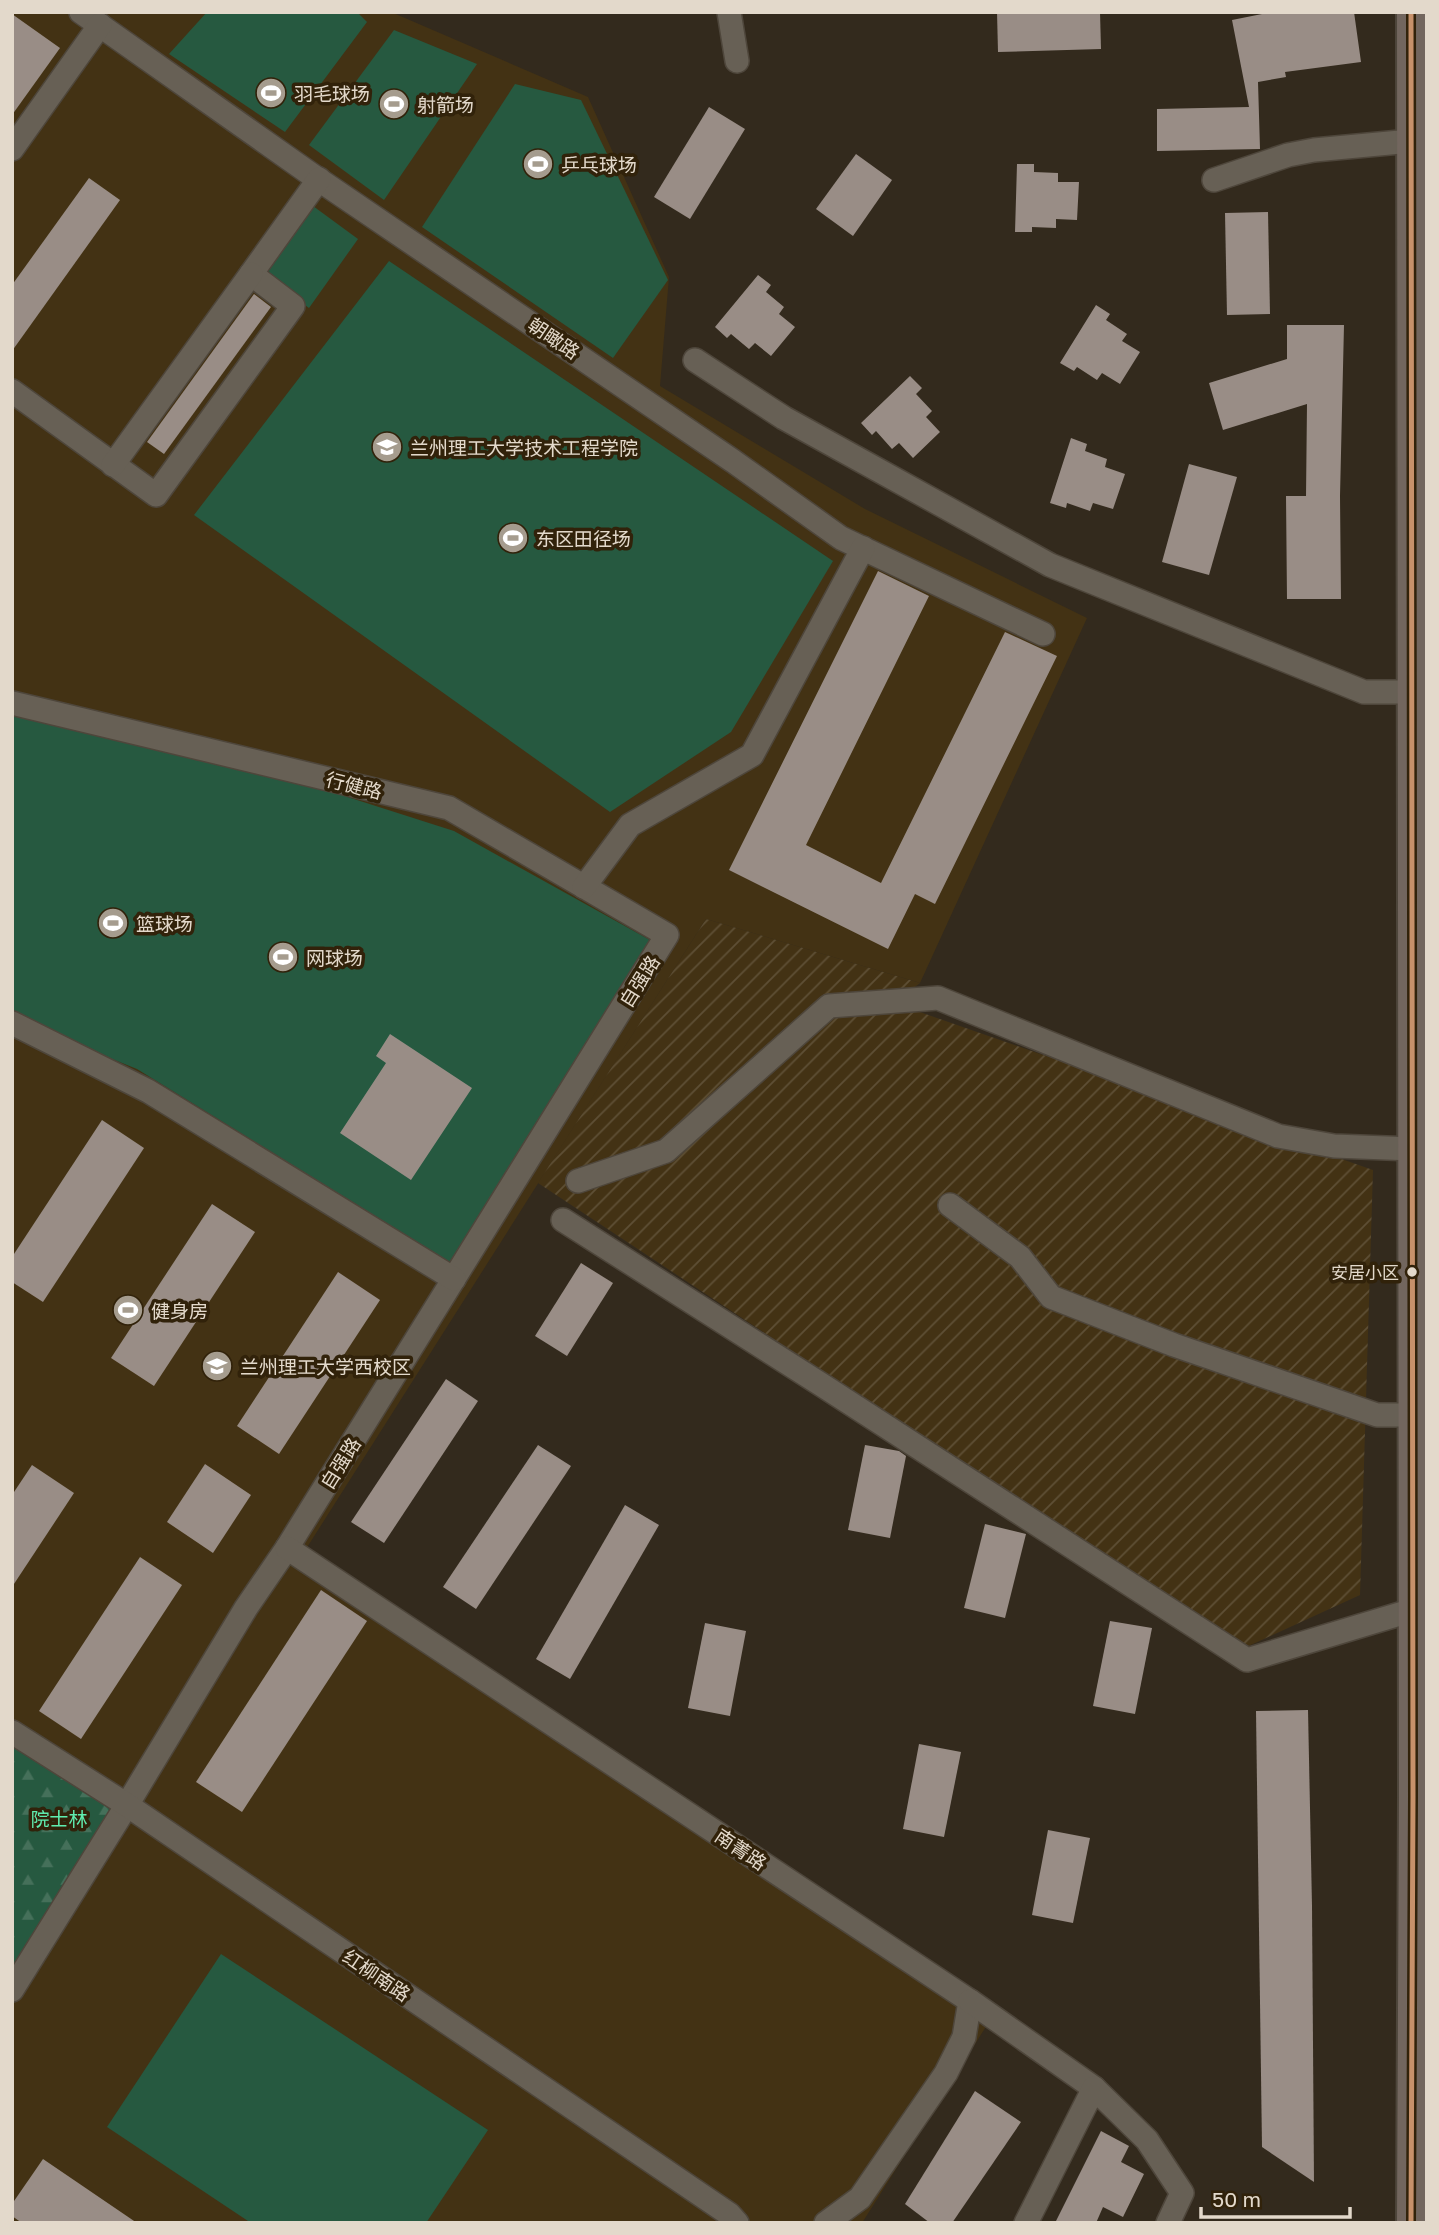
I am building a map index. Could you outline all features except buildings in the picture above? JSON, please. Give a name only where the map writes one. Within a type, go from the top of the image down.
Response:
[{"type":"main road","points":[[1410,12],[1419,691],[1413,1149],[1420,1416],[1413,1610],[1411,2223]]},
{"type":"street","points":[[729,12],[737,61]]},
{"type":"street","points":[[12,149],[90,19]]},
{"type":"street","name":"朝瞰路","points":[[90,19],[841,538],[1043,634]]},
{"type":"street","points":[[1214,180],[1288,155],[1411,141]]},
{"type":"street","points":[[113,465],[319,179]]},
{"type":"street","points":[[12,391],[156,495],[293,306],[251,274]]},
{"type":"street","points":[[695,360],[784,418],[1050,565],[1364,692],[1419,691]]},
{"type":"street","points":[[584,887],[630,825],[752,755],[863,548]]},
{"type":"street","name":"行健路","points":[[12,703],[449,808],[667,935]]},
{"type":"street","name":"自强路","points":[[12,1990],[246,1608],[287,1548],[667,935]]},
{"type":"street","points":[[578,1181],[666,1151],[829,1006],[938,998],[1278,1136],[1335,1146],[1413,1149]]},
{"type":"street","points":[[12,1023],[148,1091],[454,1279]]},
{"type":"street","points":[[950,1205],[1020,1258],[1051,1297],[1174,1345],[1377,1415],[1420,1416]]},
{"type":"street","points":[[564,1220],[1247,1660],[1413,1610]]},
{"type":"street","name":"南菁路","points":[[287,1548],[970,2001],[1094,2088],[1147,2140],[1182,2193],[1168,2223]]},
{"type":"street","name":"红柳南路","points":[[12,1732],[127,1805],[730,2214],[737,2223]]},
{"type":"street","points":[[827,2223],[859,2198],[946,2073],[964,2037],[970,2001]]},
{"type":"street","points":[[1026,2223],[1094,2088]]},
{"type":"shaded area","points":[[12,12],[391,12],[588,97],[669,277],[660,386],[865,509],[1087,618],[920,983],[706,919],[306,1549],[987,2025],[862,2223],[12,2223]]},
{"type":"shaded area","points":[[706,919],[920,983],[894,1003],[1373,1170],[1360,1595],[1242,1649],[538,1183]]},
{"type":"green space","name":"羽毛球场","points":[[207,12],[357,12],[367,22],[285,132],[169,54]]},
{"type":"green space","name":"射箭场","points":[[394,30],[477,64],[384,200],[309,145]]},
{"type":"green space","name":"乒乓球场","points":[[515,84],[581,100],[668,280],[613,358],[422,227]]},
{"type":"green space","points":[[313,206],[358,239],[309,308],[263,275]]},
{"type":"green space","name":"东区田径场","points":[[389,261],[833,561],[731,732],[610,812],[194,515]]},
{"type":"green space","points":[[12,710],[285,777],[454,831],[650,940],[451,1263],[137,1069],[12,1019]]},
{"type":"green space","name":"院士林","points":[[12,1732],[127,1805],[12,1974]]},
{"type":"green space","points":[[221,1954],[488,2130],[426,2223],[251,2223],[107,2127]]},
{"type":"transit line","points":[[1411,12],[1411,2223]]},
{"type":"place","name":"羽毛球场","points":[[271,93]]},
{"type":"place","name":"射箭场","points":[[394,104]]},
{"type":"place","name":"乒乓球场","points":[[538,164]]},
{"type":"place","name":"兰州理工大学技术工程学院","points":[[387,447]]},
{"type":"place","name":"东区田径场","points":[[513,538]]},
{"type":"place","name":"篮球场","points":[[113,923]]},
{"type":"place","name":"网球场","points":[[283,957]]},
{"type":"place","name":"安居小区","points":[[1412,1272]]},
{"type":"place","name":"健身房","points":[[128,1310]]},
{"type":"place","name":"兰州理工大学西校区","points":[[217,1366]]}]
